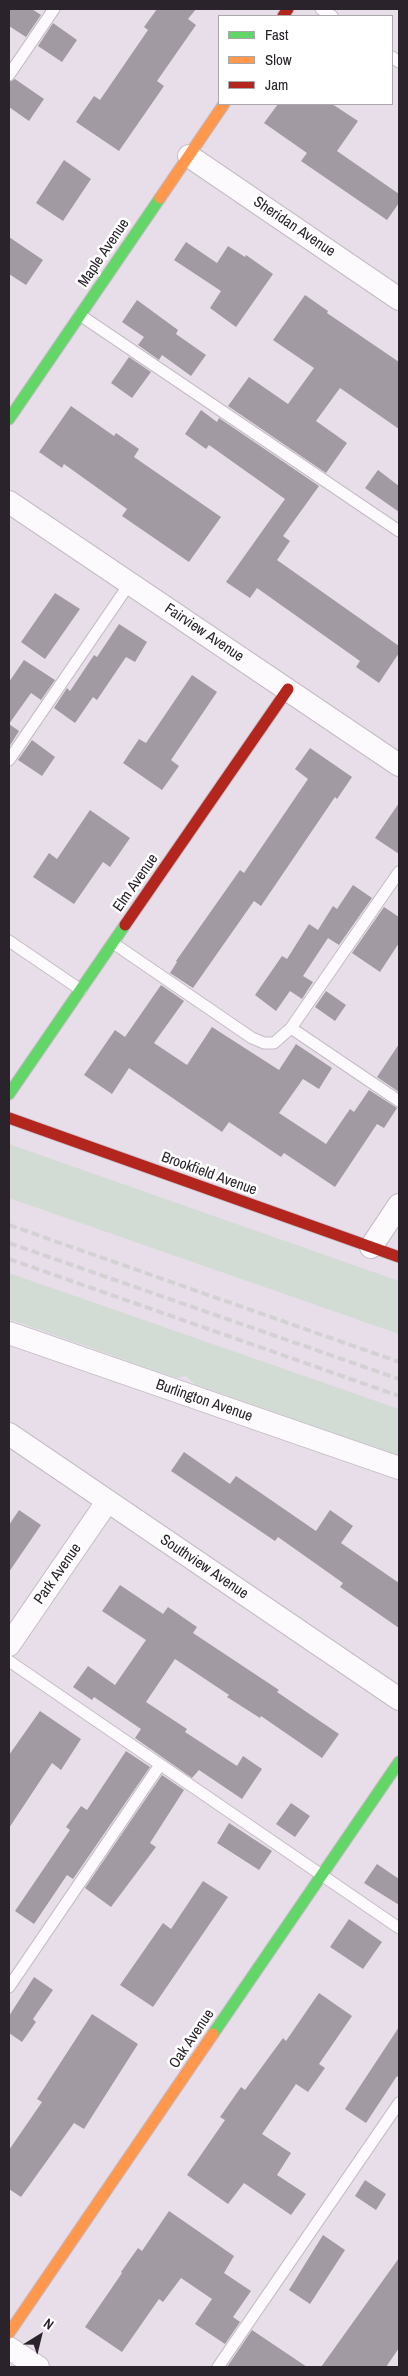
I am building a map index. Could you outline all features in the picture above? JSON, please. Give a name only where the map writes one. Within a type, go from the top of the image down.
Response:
[{"type":"street","name":"Maple Avenue","points":[[9,419],[223,105]]},
{"type":"street","name":"Sheridan Avenue","points":[[188,156],[399,299]]},
{"type":"street","name":"Fairview Avenue","points":[[9,502],[399,764]]},
{"type":"street","name":"Elm Avenue","points":[[9,1094],[288,689]]},
{"type":"street","name":"Brookfield Avenue","points":[[9,1118],[399,1257]]},
{"type":"street","points":[[370,1247],[399,1205]]},
{"type":"street","name":"Burlington Avenue","points":[[9,1333],[399,1468]]},
{"type":"street","name":"Southview Avenue","points":[[9,1434],[399,1699]]},
{"type":"street","name":"Park Avenue","points":[[9,1645],[107,1502]]},
{"type":"street","name":"Oak Avenue","points":[[9,2333],[399,1762]]},
{"type":"street","points":[[9,2348],[38,2367]]},
{"type":"lane","points":[[9,75],[54,9]]},
{"type":"lane","points":[[80,315],[399,531]]},
{"type":"lane","points":[[9,760],[130,583]]},
{"type":"lane","points":[[113,943],[252,1038],[264,1043],[274,1043],[291,1028],[399,872]]},
{"type":"lane","points":[[9,941],[81,990]]},
{"type":"lane","points":[[291,1028],[399,1101]]},
{"type":"lane","points":[[9,1661],[399,1928]]},
{"type":"lane","points":[[9,1987],[160,1765]]},
{"type":"lane","points":[[218,2367],[399,2103]]},
{"type":"shaded area","points":[[9,1144],[399,1281],[399,1334],[9,1198]]},
{"type":"shaded area","points":[[9,1273],[399,1409],[399,1456],[194,1384],[186,1376],[176,1378],[9,1319]]},
{"type":"building","points":[[9,9],[32,9],[41,15],[26,37],[9,26]]},
{"type":"building","points":[[157,9],[196,9],[188,19],[196,25],[157,81],[164,86],[119,151],[76,122],[94,96],[100,100],[148,30],[144,27]]},
{"type":"building","points":[[53,23],[77,40],[62,62],[38,46]]},
{"type":"building","points":[[15,79],[44,99],[29,121],[9,107],[9,82]]},
{"type":"building","points":[[277,105],[334,105],[358,121],[337,151],[399,194],[399,203],[387,220],[301,161],[307,153],[264,123]]},
{"type":"building","points":[[64,160],[91,179],[63,221],[36,203]]},
{"type":"building","points":[[9,237],[43,260],[26,285],[9,274]]},
{"type":"building","points":[[186,242],[217,263],[228,246],[245,257],[246,255],[273,274],[236,327],[210,308],[221,291],[174,260]]},
{"type":"building","points":[[305,295],[328,311],[327,313],[399,362],[399,429],[340,388],[316,421],[347,443],[326,473],[228,406],[249,377],[288,404],[314,368],[273,340]]},
{"type":"building","points":[[137,300],[178,330],[176,334],[206,355],[191,376],[162,355],[159,360],[138,345],[144,337],[122,322]]},
{"type":"building","points":[[129,357],[151,372],[132,398],[111,383]]},
{"type":"building","points":[[71,406],[114,436],[116,433],[139,449],[134,457],[221,517],[189,562],[122,516],[127,509],[64,464],[62,468],[39,452]]},
{"type":"building","points":[[201,410],[217,422],[219,418],[319,486],[283,536],[290,541],[277,560],[399,646],[399,653],[379,683],[356,667],[360,661],[257,588],[250,598],[226,582],[285,499],[209,445],[206,449],[185,434]]},
{"type":"building","points":[[378,470],[399,486],[399,512],[365,488]]},
{"type":"building","points":[[55,593],[80,609],[45,659],[21,642]]},
{"type":"building","points":[[119,624],[147,642],[135,662],[126,657],[97,700],[93,697],[75,723],[54,708],[67,688],[70,691],[94,655],[97,657]]},
{"type":"building","points":[[24,660],[55,680],[41,700],[31,693],[9,724],[9,682]]},
{"type":"building","points":[[192,675],[217,692],[171,760],[179,766],[162,790],[123,763],[139,739],[146,743]]},
{"type":"building","points":[[9,724],[19,731],[9,747]]},
{"type":"building","points":[[32,740],[55,757],[42,776],[18,760]]},
{"type":"building","points":[[310,748],[352,777],[337,799],[335,797],[261,906],[254,901],[193,988],[170,973],[176,961],[240,870],[244,873],[308,779],[295,769]]},
{"type":"building","points":[[399,803],[399,854],[375,838]]},
{"type":"building","points":[[90,810],[130,838],[110,867],[103,862],[74,904],[33,877],[49,853],[57,859]]},
{"type":"building","points":[[353,885],[372,898],[339,945],[328,938],[303,976],[313,982],[302,999],[290,991],[276,1011],[255,995],[282,956],[287,959],[309,924],[318,930],[333,906],[337,909]]},
{"type":"building","points":[[384,907],[399,917],[399,943],[380,972],[352,953]]},
{"type":"building","points":[[161,985],[184,1001],[154,1043],[187,1065],[212,1027],[279,1070],[296,1044],[332,1068],[319,1089],[303,1079],[279,1113],[326,1144],[350,1109],[354,1112],[369,1090],[397,1108],[384,1128],[377,1124],[335,1187],[284,1153],[281,1157],[229,1122],[222,1132],[129,1068],[112,1094],[84,1075],[115,1030],[125,1037]]},
{"type":"building","points":[[326,991],[346,1005],[335,1021],[315,1007]]},
{"type":"building","points":[[399,1044],[399,1092],[377,1077]]},
{"type":"building","points":[[184,1452],[230,1484],[236,1476],[316,1531],[330,1510],[353,1526],[341,1543],[399,1583],[399,1628],[340,1587],[343,1583],[278,1537],[275,1541],[171,1471]]},
{"type":"building","points":[[19,1510],[41,1525],[9,1572],[9,1525]]},
{"type":"building","points":[[120,1585],[163,1614],[168,1607],[197,1627],[193,1633],[279,1690],[277,1692],[339,1734],[322,1758],[261,1716],[260,1718],[227,1697],[229,1695],[175,1659],[146,1702],[187,1729],[185,1732],[237,1766],[243,1756],[262,1769],[242,1799],[199,1770],[192,1778],[135,1738],[141,1729],[94,1697],[92,1700],[73,1687],[88,1666],[115,1685],[146,1640],[102,1611]]},
{"type":"building","points":[[40,1711],[81,1739],[61,1770],[52,1763],[9,1828],[9,1755]]},
{"type":"building","points":[[126,1751],[150,1767],[73,1879],[67,1875],[34,1924],[15,1911],[70,1830],[66,1827],[81,1806],[87,1810]]},
{"type":"building","points":[[162,1775],[184,1790],[150,1843],[156,1847],[111,1907],[85,1888]]},
{"type":"building","points":[[291,1803],[310,1816],[295,1837],[276,1824]]},
{"type":"building","points":[[229,1823],[272,1851],[259,1870],[217,1843]]},
{"type":"building","points":[[377,1864],[399,1879],[399,1905],[364,1883]]},
{"type":"building","points":[[203,1881],[228,1897],[153,2007],[120,1985],[163,1923],[171,1929]]},
{"type":"building","points":[[349,1919],[382,1942],[363,1969],[330,1947]]},
{"type":"building","points":[[34,1977],[53,1990],[33,2019],[36,2022],[22,2042],[9,2033],[9,2016]]},
{"type":"building","points":[[319,1993],[352,2016],[319,2064],[325,2068],[308,2092],[296,2084],[262,2134],[291,2153],[277,2175],[306,2194],[291,2215],[244,2183],[228,2204],[187,2175],[225,2120],[220,2117],[241,2087],[245,2090],[283,2038],[286,2041]]},
{"type":"building","points":[[92,2014],[138,2044],[84,2129],[74,2123],[21,2197],[9,2189],[9,2150],[42,2102],[37,2099]]},
{"type":"building","points":[[399,2027],[399,2078],[397,2076],[366,2123],[345,2109]]},
{"type":"building","points":[[365,2180],[386,2194],[376,2210],[355,2196]]},
{"type":"building","points":[[169,2211],[234,2256],[224,2273],[251,2291],[233,2317],[240,2322],[225,2344],[195,2324],[212,2299],[181,2278],[163,2302],[159,2299],[122,2352],[85,2327],[138,2248],[142,2251]]},
{"type":"building","points":[[323,2235],[345,2250],[310,2304],[289,2290]]},
{"type":"building","points":[[399,2258],[399,2348],[386,2367],[321,2367]]},
{"type":"building","points":[[252,2330],[307,2367],[227,2367]]},
{"type":"railway","points":[[9,1225],[399,1362]]},
{"type":"railway","points":[[9,1243],[399,1379]]},
{"type":"railway","points":[[9,1259],[399,1396]]},
{"type":"traffic: fast","points":[[9,419],[160,198]]},
{"type":"traffic: fast","points":[[9,1094],[125,925]]},
{"type":"traffic: fast","points":[[213,2034],[399,1762]]},
{"type":"traffic: slow","points":[[160,198],[223,105]]},
{"type":"traffic: slow","points":[[9,2333],[213,2034]]},
{"type":"traffic: jam","points":[[284,15],[288,9]]},
{"type":"traffic: jam","points":[[125,925],[288,689]]},
{"type":"traffic: jam","points":[[9,1118],[399,1257]]}]
